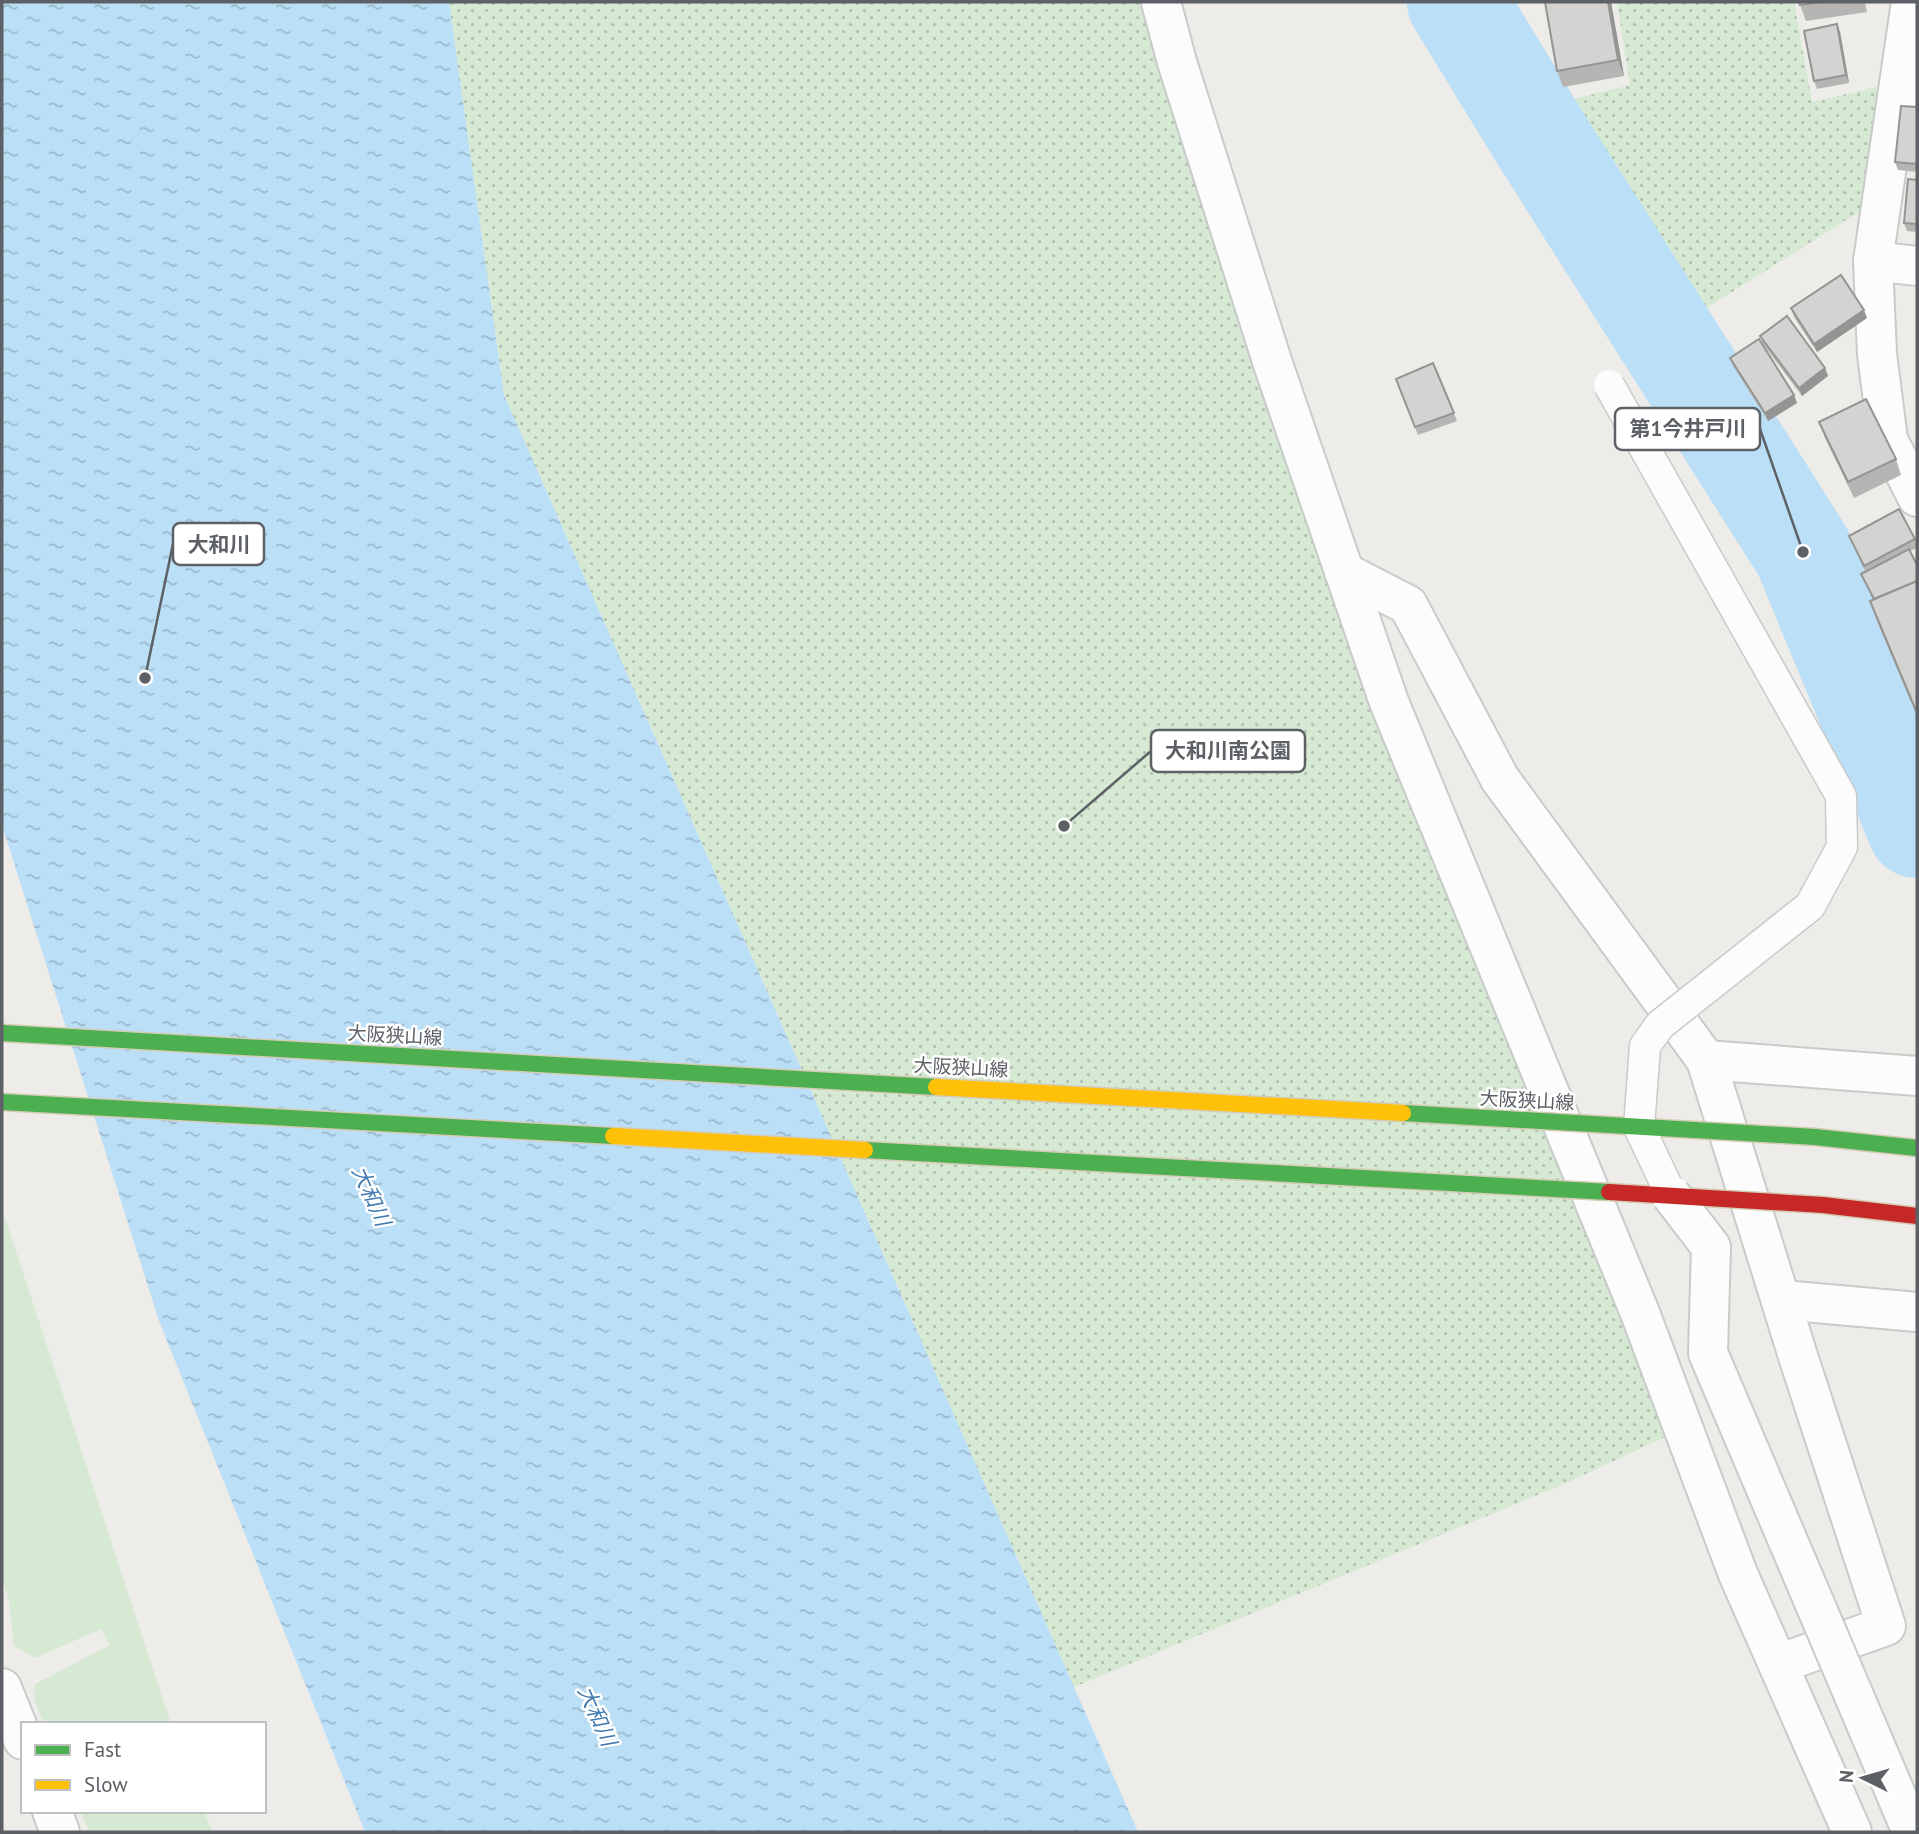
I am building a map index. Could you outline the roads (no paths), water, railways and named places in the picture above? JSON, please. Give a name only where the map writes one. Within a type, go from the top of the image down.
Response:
[{"type":"main road","name":"大阪狭山線","points":[[2,1033],[1815,1138],[1917,1149]]},
{"type":"main road","points":[[2,1102],[1671,1195],[1823,1205],[1917,1216]]},
{"type":"street","points":[[1161,2],[1177,62],[1273,364],[1388,702],[1640,1313],[1738,1574],[1852,1832]]},
{"type":"street","points":[[1911,2],[1873,261],[1877,354],[1888,440],[1917,496]]},
{"type":"street","points":[[1873,261],[1917,266]]},
{"type":"street","points":[[1344,572],[1408,605],[1500,779],[1706,1060],[1886,1626],[1778,1664]]},
{"type":"street","points":[[1706,1060],[1917,1076]]},
{"type":"street","points":[[1671,1195],[1712,1247],[1708,1353],[1912,1832]]},
{"type":"street","points":[[1782,1300],[1917,1312]]},
{"type":"street","points":[[2,1688],[21,1735]]},
{"type":"street","points":[[53,1813],[60,1832]]},
{"type":"lane","points":[[1609,385],[1841,796],[1842,847],[1810,906],[1660,1025],[1645,1046],[1639,1128],[1671,1195]]},
{"type":"water","points":[[2,2],[449,2],[504,395],[1138,1832],[365,1832],[159,1321],[2,825]]},
{"type":"waterway","points":[[1457,2],[1803,552],[1917,828]]},
{"type":"place","name":"第1今井戸川","points":[[1803,552]]},
{"type":"place","name":"大和川","points":[[145,678]]},
{"type":"place","name":"大和川南公園","points":[[1064,826]]}]
